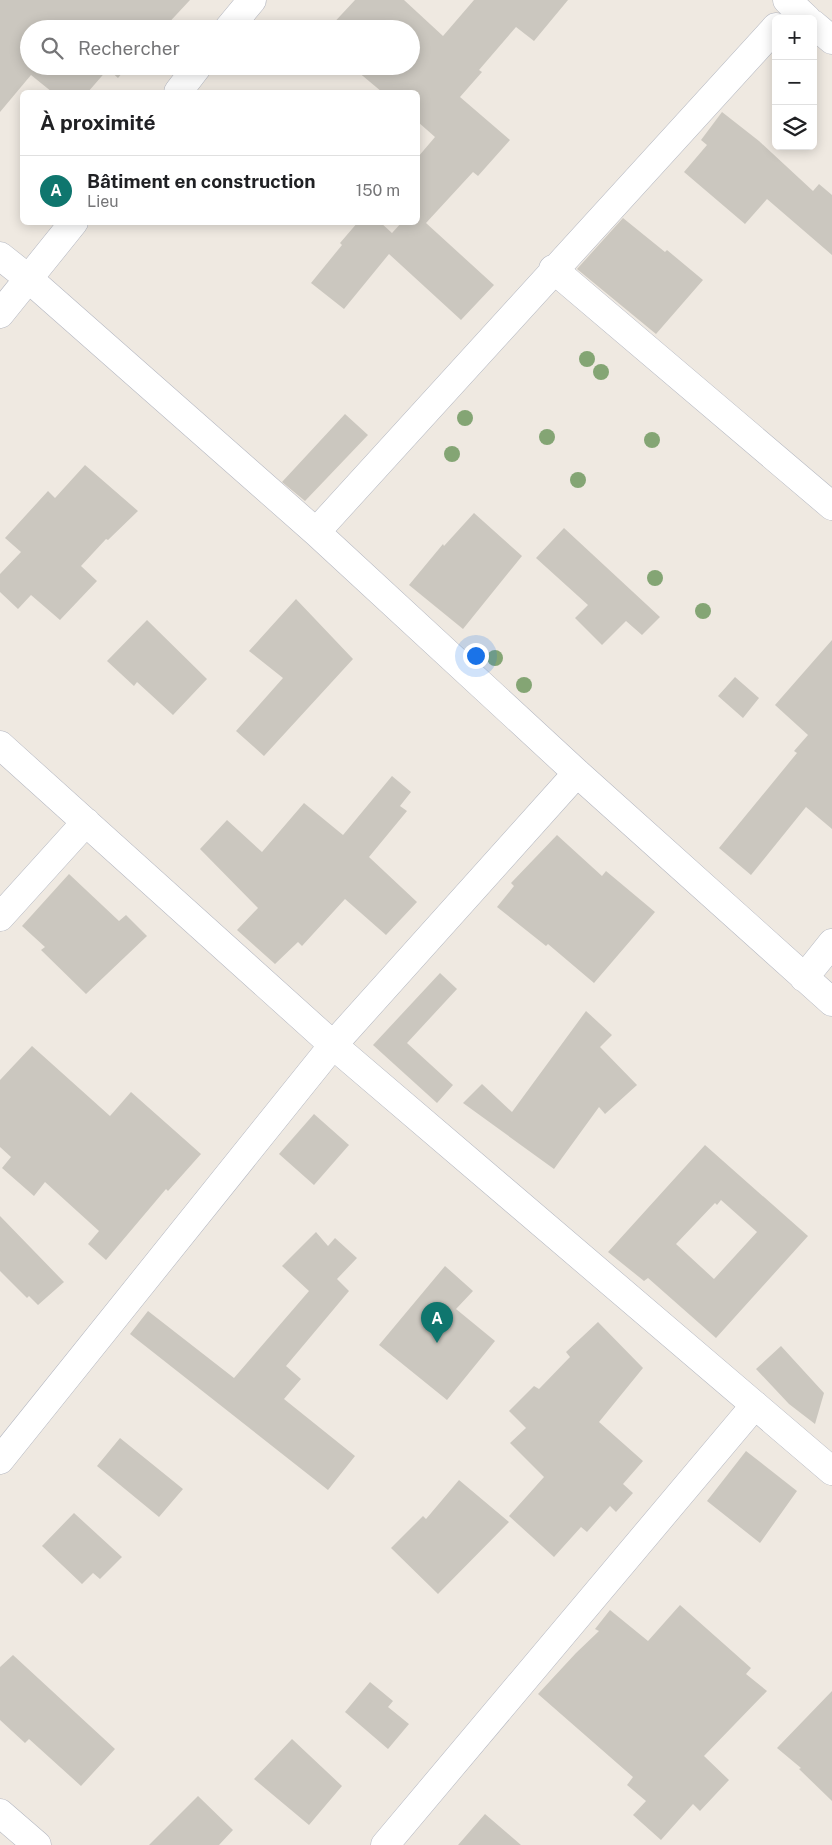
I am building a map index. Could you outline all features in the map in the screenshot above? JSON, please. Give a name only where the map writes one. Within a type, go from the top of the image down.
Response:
[{"type":"street","points":[[797,14],[832,40]]},
{"type":"street","points":[[316,532],[553,269],[772,31]]},
{"type":"street","points":[[180,90],[191,75]]},
{"type":"street","points":[[0,314],[72,225]]},
{"type":"street","points":[[0,256],[30,279],[316,532],[577,773],[832,1002]]},
{"type":"street","points":[[553,269],[832,506]]},
{"type":"street","points":[[0,745],[333,1045],[832,1471]]},
{"type":"street","points":[[0,1460],[333,1045],[577,773]]},
{"type":"street","points":[[0,917],[86,822]]},
{"type":"street","points":[[804,978],[832,943]]},
{"type":"street","points":[[386,1845],[755,1405]]},
{"type":"street","points":[[0,1813],[37,1845]]},
{"type":"building","points":[[0,0],[190,0],[171,20],[20,20],[20,75],[31,75],[0,112]]},
{"type":"building","points":[[355,0],[404,0],[443,36],[474,0],[568,0],[534,41],[516,27],[479,70],[482,72],[460,97],[510,140],[478,176],[473,172],[426,223],[494,285],[461,320],[389,254],[344,309],[311,283],[342,245],[340,243],[355,225],[383,225],[392,233],[399,225],[420,225],[420,155],[435,137],[420,124],[420,90],[380,90],[362,75],[420,75],[420,20],[336,20]]},
{"type":"building","points":[[31,75],[103,75],[90,90],[50,90]]},
{"type":"building","points":[[722,112],[759,141],[813,191],[819,184],[832,195],[832,255],[767,199],[745,224],[684,172],[707,145],[701,140]]},
{"type":"building","points":[[623,218],[665,252],[667,250],[703,280],[656,334],[577,269]]},
{"type":"building","points":[[345,414],[368,435],[305,501],[282,482]]},
{"type":"building","points":[[85,465],[138,511],[108,540],[106,539],[81,566],[97,581],[60,620],[31,595],[18,609],[0,592],[0,574],[21,552],[5,538],[48,491],[55,498]]},
{"type":"building","points":[[474,513],[522,556],[463,629],[409,585],[443,544],[444,546]]},
{"type":"building","points":[[564,528],[660,617],[642,635],[626,621],[602,645],[575,618],[588,605],[536,558]]},
{"type":"building","points":[[296,599],[353,659],[264,756],[236,731],[283,678],[249,651]]},
{"type":"building","points":[[147,620],[207,679],[173,715],[137,682],[134,686],[107,661]]},
{"type":"building","points":[[832,640],[832,829],[806,807],[751,875],[719,848],[797,753],[794,751],[808,735],[775,705]]},
{"type":"building","points":[[735,677],[759,698],[743,718],[718,696]]},
{"type":"building","points":[[392,776],[411,792],[400,806],[407,811],[369,857],[417,902],[386,935],[345,899],[302,946],[298,942],[275,964],[237,930],[258,908],[200,849],[227,820],[262,852],[304,803],[343,835]]},
{"type":"building","points":[[557,835],[602,876],[606,871],[655,912],[594,983],[548,944],[546,946],[497,907],[514,886],[511,883]]},
{"type":"building","points":[[69,874],[119,921],[126,915],[147,936],[86,994],[41,950],[45,947],[22,926]]},
{"type":"building","points":[[440,973],[457,989],[407,1043],[453,1085],[437,1103],[373,1045]]},
{"type":"building","points":[[586,1011],[612,1035],[600,1047],[637,1085],[605,1114],[599,1107],[554,1169],[463,1103],[482,1084],[512,1112]]},
{"type":"building","points":[[32,1046],[110,1116],[131,1092],[201,1154],[168,1191],[166,1189],[106,1260],[88,1244],[99,1231],[45,1182],[34,1196],[2,1168],[11,1157],[0,1147],[0,1080]]},
{"type":"building","points":[[314,1114],[349,1145],[314,1185],[279,1154]]},
{"type":"building","points":[[705,1145],[808,1236],[716,1338],[648,1278],[644,1281],[608,1252]],"holes":[[[721,1200],[757,1232],[714,1279],[676,1244],[715,1203],[717,1205]]]},
{"type":"building","points":[[0,1216],[64,1282],[38,1305],[29,1296],[27,1298],[0,1271]]},
{"type":"building","points":[[316,1232],[328,1246],[335,1238],[357,1258],[337,1279],[349,1291],[286,1366],[301,1379],[284,1399],[355,1456],[328,1490],[130,1334],[148,1311],[234,1378],[309,1291],[282,1266]]},
{"type":"building","points":[[445,1266],[473,1291],[456,1309],[495,1341],[447,1400],[379,1345]]},
{"type":"building","points":[[598,1322],[643,1368],[599,1422],[643,1461],[623,1484],[633,1493],[616,1512],[610,1506],[587,1532],[581,1527],[554,1557],[509,1516],[544,1477],[510,1443],[526,1428],[509,1411],[534,1386],[539,1389],[570,1357],[566,1352]]},
{"type":"building","points":[[781,1346],[824,1393],[815,1424],[789,1404],[756,1369]]},
{"type":"building","points":[[120,1438],[183,1489],[159,1517],[97,1466]]},
{"type":"building","points":[[746,1451],[797,1491],[760,1543],[707,1501]]},
{"type":"building","points":[[459,1480],[509,1522],[438,1594],[391,1548],[423,1516],[426,1519]]},
{"type":"building","points":[[74,1513],[122,1557],[100,1579],[93,1573],[82,1584],[42,1546]]},
{"type":"building","points":[[680,1605],[751,1668],[746,1674],[767,1691],[704,1756],[729,1780],[700,1811],[693,1804],[661,1840],[633,1815],[646,1801],[627,1785],[633,1777],[538,1694],[599,1631],[595,1629],[610,1610],[648,1641]]},
{"type":"building","points":[[13,1655],[115,1749],[81,1786],[29,1739],[25,1743],[0,1720],[0,1667]]},
{"type":"building","points":[[370,1682],[393,1701],[388,1707],[409,1724],[388,1749],[345,1712]]},
{"type":"building","points":[[832,1691],[832,1801],[799,1769],[801,1768],[777,1748]]},
{"type":"building","points":[[292,1739],[342,1786],[309,1825],[254,1779]]},
{"type":"building","points":[[198,1796],[233,1830],[219,1845],[149,1845]]},
{"type":"building","points":[[485,1814],[521,1845],[458,1845]]},
{"type":"place","name":"Bâtiment en construction","points":[[437,1343]]}]
